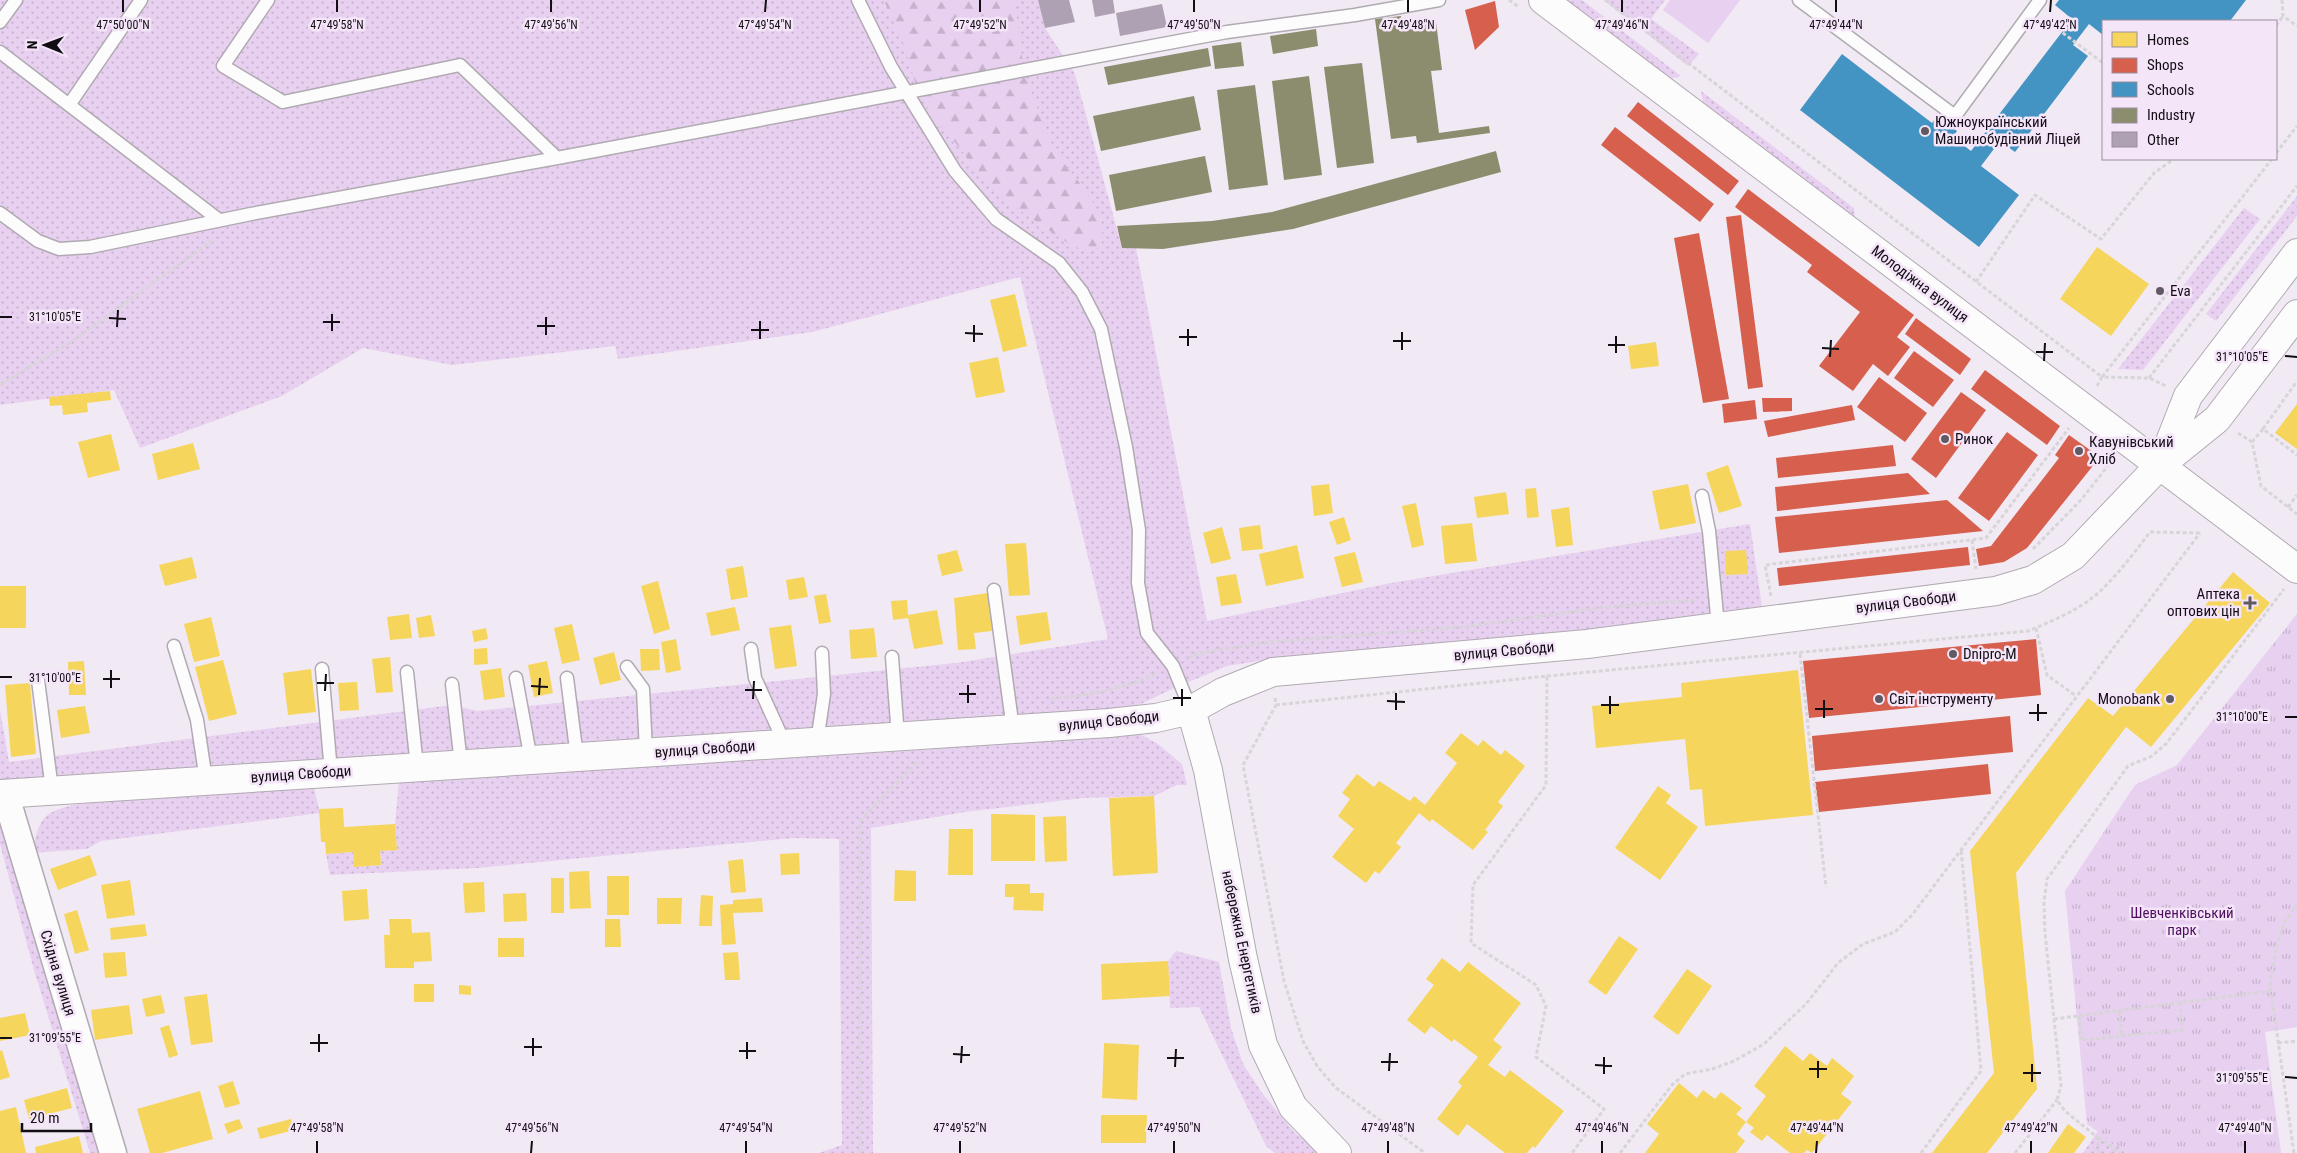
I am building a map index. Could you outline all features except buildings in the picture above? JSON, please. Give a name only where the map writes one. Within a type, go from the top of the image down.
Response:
[{"type":"street","name":"Молодіжна вулиця","points":[[1534,6],[2083,407],[2160,465],[2293,576]]},
{"type":"street","points":[[2160,465],[2188,396],[2297,253]]},
{"type":"street","points":[[2160,465],[2217,419],[2297,314]]},
{"type":"street","name":"вулиця Свободи","points":[[2,793],[898,736],[1011,717],[1109,723],[1156,718],[1191,710],[1223,692],[1274,672],[1587,644],[1996,591],[2033,580],[2073,556],[2160,465]]},
{"type":"street","name":"набережна Енергетиків","points":[[1191,710],[1208,770],[1243,959],[1264,1045],[1293,1107],[1337,1153]]},
{"type":"street","name":"Східна вулиця","points":[[2,793],[114,1153]]},
{"type":"lane","points":[[0,22],[16,0]]},
{"type":"lane","points":[[69,105],[141,0]]},
{"type":"lane","points":[[268,0],[223,66],[283,102],[460,65],[557,158]]},
{"type":"lane","points":[[858,0],[906,92],[922,114],[954,171],[996,218],[1059,263],[1082,292],[1101,329],[1126,447],[1139,530],[1138,583],[1146,633],[1173,666],[1191,710]]},
{"type":"lane","points":[[0,212],[38,241],[59,249],[124,242],[219,220],[1227,32],[1356,15],[1439,0]]},
{"type":"lane","points":[[1798,0],[1955,116],[2036,5]]},
{"type":"lane","points":[[0,52],[219,220]]},
{"type":"lane","points":[[1702,496],[1709,531],[1718,626]]},
{"type":"lane","points":[[994,590],[1011,717]]},
{"type":"lane","points":[[174,646],[197,720],[206,780]]},
{"type":"lane","points":[[751,649],[755,678],[785,744]]},
{"type":"lane","points":[[817,742],[824,694],[822,653]]},
{"type":"lane","points":[[892,657],[898,736]]},
{"type":"lane","points":[[627,667],[643,689],[646,752]]},
{"type":"lane","points":[[322,669],[332,772]]},
{"type":"lane","points":[[407,672],[417,767]]},
{"type":"lane","points":[[516,678],[531,760]]},
{"type":"lane","points":[[567,678],[577,757]]},
{"type":"lane","points":[[38,680],[52,790]]},
{"type":"lane","points":[[452,684],[461,764]]},
{"type":"path","points":[[1509,0],[1534,6]]},
{"type":"path","points":[[1605,0],[2102,377],[2149,378],[2188,396]]},
{"type":"path","points":[[2277,25],[2283,16],[2282,0]]},
{"type":"path","points":[[2036,5],[2102,62]]},
{"type":"path","points":[[2283,16],[2297,26]]},
{"type":"path","points":[[2277,152],[2297,126]]},
{"type":"path","points":[[1976,282],[2036,195],[2101,239],[2154,173],[2173,160]]},
{"type":"path","points":[[1762,599],[1772,599],[1765,564],[1986,538],[2083,407],[2102,377],[2271,160]]},
{"type":"path","points":[[2149,378],[2297,186]]},
{"type":"path","points":[[0,386],[74,340],[214,240]]},
{"type":"path","points":[[2252,442],[2297,381]]},
{"type":"path","points":[[2217,419],[2252,442],[2261,486],[2297,514]]},
{"type":"path","points":[[2263,429],[2297,455]]},
{"type":"path","points":[[2026,555],[2081,500],[2107,467],[2104,448]]},
{"type":"path","points":[[2288,508],[2297,495]]},
{"type":"path","points":[[1620,1153],[1672,1085],[1685,1074],[1712,1069],[1734,1061],[1764,1044],[1806,1004],[1838,963],[1863,944],[1895,932],[1912,915],[2200,533]]},
{"type":"path","points":[[1972,540],[1976,572],[1983,571]]},
{"type":"path","points":[[2015,1153],[2057,1100],[2061,1086],[2045,933],[2044,902],[2047,879],[2128,766],[2152,756],[2166,744],[2293,576]]},
{"type":"path","points":[[1011,717],[1140,682],[1198,653],[1270,642],[1463,627],[1606,607],[1715,598]]},
{"type":"path","points":[[2036,628],[2047,675],[2076,697]]},
{"type":"path","points":[[1270,642],[1276,705],[1242,765],[1284,980],[1303,1041],[1317,1066],[1336,1088],[1426,1153]]},
{"type":"path","points":[[1800,654],[1826,888]]},
{"type":"path","points":[[1276,705],[1548,676],[1546,785],[1473,886],[1472,943],[1536,985],[1546,1006],[1536,1057],[1604,1109],[1572,1153]]},
{"type":"path","points":[[860,1153],[860,821],[917,762],[927,761]]},
{"type":"path","points":[[1921,1153],[1981,1071],[1961,848]]},
{"type":"path","points":[[2294,1153],[2270,984],[2276,948],[2284,921],[2297,904]]},
{"type":"path","points":[[2054,1019],[2271,991]]},
{"type":"path","points":[[2079,1016],[2081,1040],[2182,1030],[2180,1003]]},
{"type":"path","points":[[2119,1011],[2122,1036]]},
{"type":"path","points":[[2278,1043],[2297,1041]]},
{"type":"path","points":[[2057,1100],[2065,1111],[2120,1153]]},
{"type":"path","points":[[2097,1137],[2099,1153]]},
{"type":"green space","points":[[0,0],[1038,0],[1045,28],[1075,74],[1122,248],[1136,248],[1207,621],[1391,583],[1750,524],[1762,607],[1552,640],[1271,659],[1227,666],[1141,704],[1097,714],[110,778],[109,772],[0,782],[0,710],[9,762],[452,705],[477,711],[956,663],[1108,639],[1020,277],[812,332],[618,359],[615,346],[452,365],[363,348],[282,396],[140,448],[114,390],[0,405]]},
{"type":"green space","points":[[884,0],[1014,0],[1023,64],[1029,86],[1053,147],[1088,195],[1099,215],[1103,235],[1099,247],[1095,250],[1085,250],[1069,244],[999,196],[984,180],[951,137],[935,121],[918,91],[904,46]]},
{"type":"green space","points":[[1555,0],[1582,0],[1681,76],[1660,82]]},
{"type":"green space","points":[[1607,0],[1665,0],[1651,19],[1699,54],[1688,66],[1606,2]]},
{"type":"green space","points":[[1670,0],[1740,0],[1708,43],[1663,10]]},
{"type":"green space","points":[[1701,91],[1854,208],[1856,229],[1705,115]]},
{"type":"green space","points":[[2297,196],[2297,216],[2216,321],[2206,314]]},
{"type":"green space","points":[[2244,208],[2260,219],[2143,370],[2118,369]]},
{"type":"green space","name":"Шевченківський парк","points":[[2297,614],[2297,1027],[2265,1032],[2281,1153],[2128,1153],[2087,1124],[2065,891],[2135,785],[2177,765]]},
{"type":"green space","points":[[1138,733],[1158,744],[1182,764],[1187,785],[1177,785],[1154,796],[1083,798],[965,812],[871,828],[873,1153],[819,1153],[842,1145],[839,839],[794,838],[477,868],[330,875],[326,854],[353,852],[354,867],[381,865],[380,851],[397,850],[395,824],[399,782],[922,750],[1098,734]]},
{"type":"green space","points":[[314,788],[320,813],[101,841],[87,849],[32,853],[44,818],[57,810],[78,804]]},
{"type":"green space","points":[[0,816],[102,1153],[90,1153],[34,970],[0,844]]},
{"type":"green space","points":[[1176,951],[1219,962],[1231,1028],[1243,1064],[1262,1093],[1295,1133],[1323,1153],[1275,1153],[1266,1146],[1199,1007],[1170,1008],[1168,961]]},
{"type":"green space","points":[[2098,1131],[2128,1153],[2083,1153]]},
{"type":"place","name":"Южноукраїнський Машинобудівний Ліцей","points":[[1925,131]]},
{"type":"place","name":"Eva","points":[[2160,291]]},
{"type":"place","name":"Ринок","points":[[1945,439]]},
{"type":"place","name":"Кавунівський Хліб","points":[[2079,451]]},
{"type":"place","name":"Аптека оптових цін","points":[[2250,603]]},
{"type":"place","name":"Dnipro-M","points":[[1953,654]]},
{"type":"place","name":"Світ інструменту","points":[[1879,699]]},
{"type":"place","name":"Monobank","points":[[2170,699]]}]
